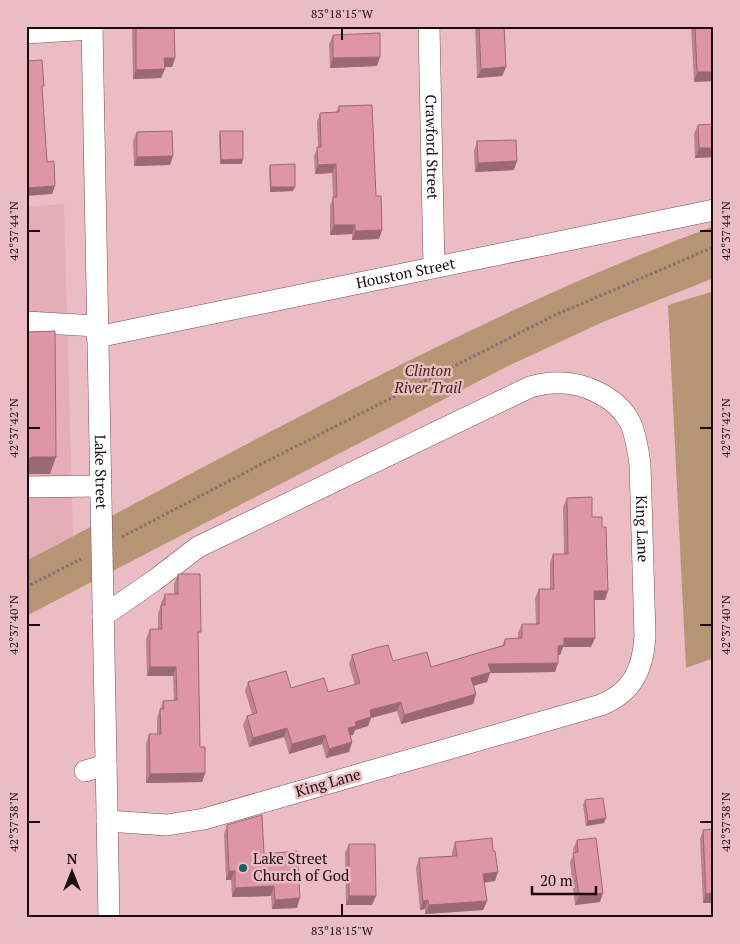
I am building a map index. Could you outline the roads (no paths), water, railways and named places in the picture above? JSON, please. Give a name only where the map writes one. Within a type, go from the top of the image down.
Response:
[{"type":"street","name":"Crawford Street","points":[[429,26],[434,267]]},
{"type":"street","points":[[26,33],[92,27]]},
{"type":"street","name":"Lake Street","points":[[92,27],[109,918]]},
{"type":"street","name":"Houston Street","points":[[26,322],[97,331],[434,267],[714,210]]},
{"type":"street","name":"King Lane","points":[[103,616],[198,547],[530,387],[560,383],[572,384],[591,390],[617,406],[627,417],[633,430],[640,464],[645,636],[643,654],[638,671],[629,686],[620,695],[601,705],[204,819],[167,825],[107,821]]},
{"type":"street","points":[[26,487],[100,486]]},
{"type":"street","points":[[85,771],[106,765]]},
{"type":"place","name":"Lake Street Church of God","points":[[243,868]]},
{"type":"park label","name":"Clinton River Trail","points":[[428,380]]}]
